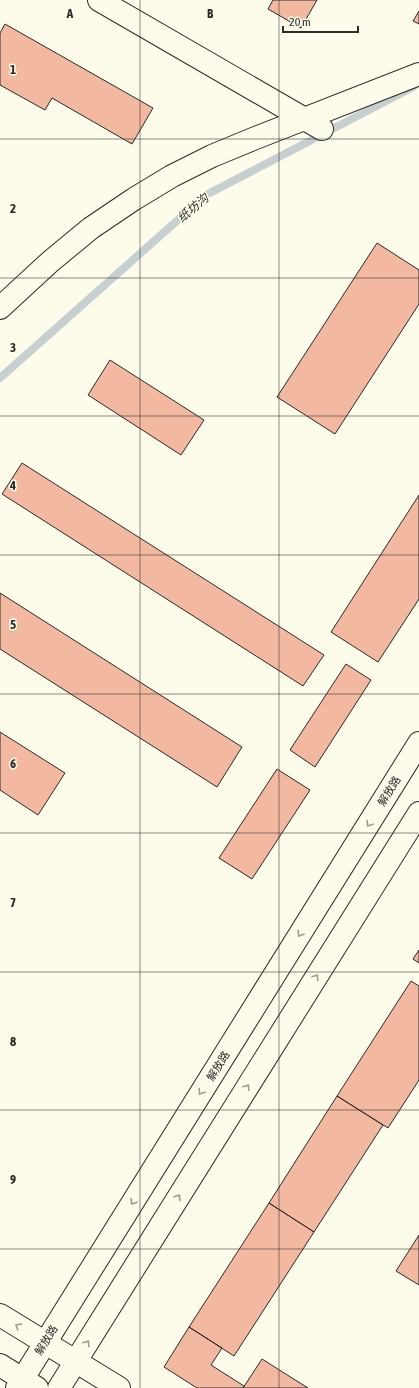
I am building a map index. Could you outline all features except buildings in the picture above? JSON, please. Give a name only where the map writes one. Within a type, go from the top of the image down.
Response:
[{"type":"main road","points":[[99,0],[313,124]]},
{"type":"main road","points":[[0,308],[51,261],[91,228],[172,176],[212,156],[313,124],[419,74]]},
{"type":"main road","name":"解放路","points":[[25,1385],[45,1343],[419,743]]},
{"type":"main road","points":[[59,1388],[419,813]]},
{"type":"main road","points":[[0,1315],[119,1388]]},
{"type":"main road","points":[[0,1365],[25,1385]]},
{"type":"waterway","name":"纸坊沟","points":[[0,378],[206,195],[413,87]]}]
